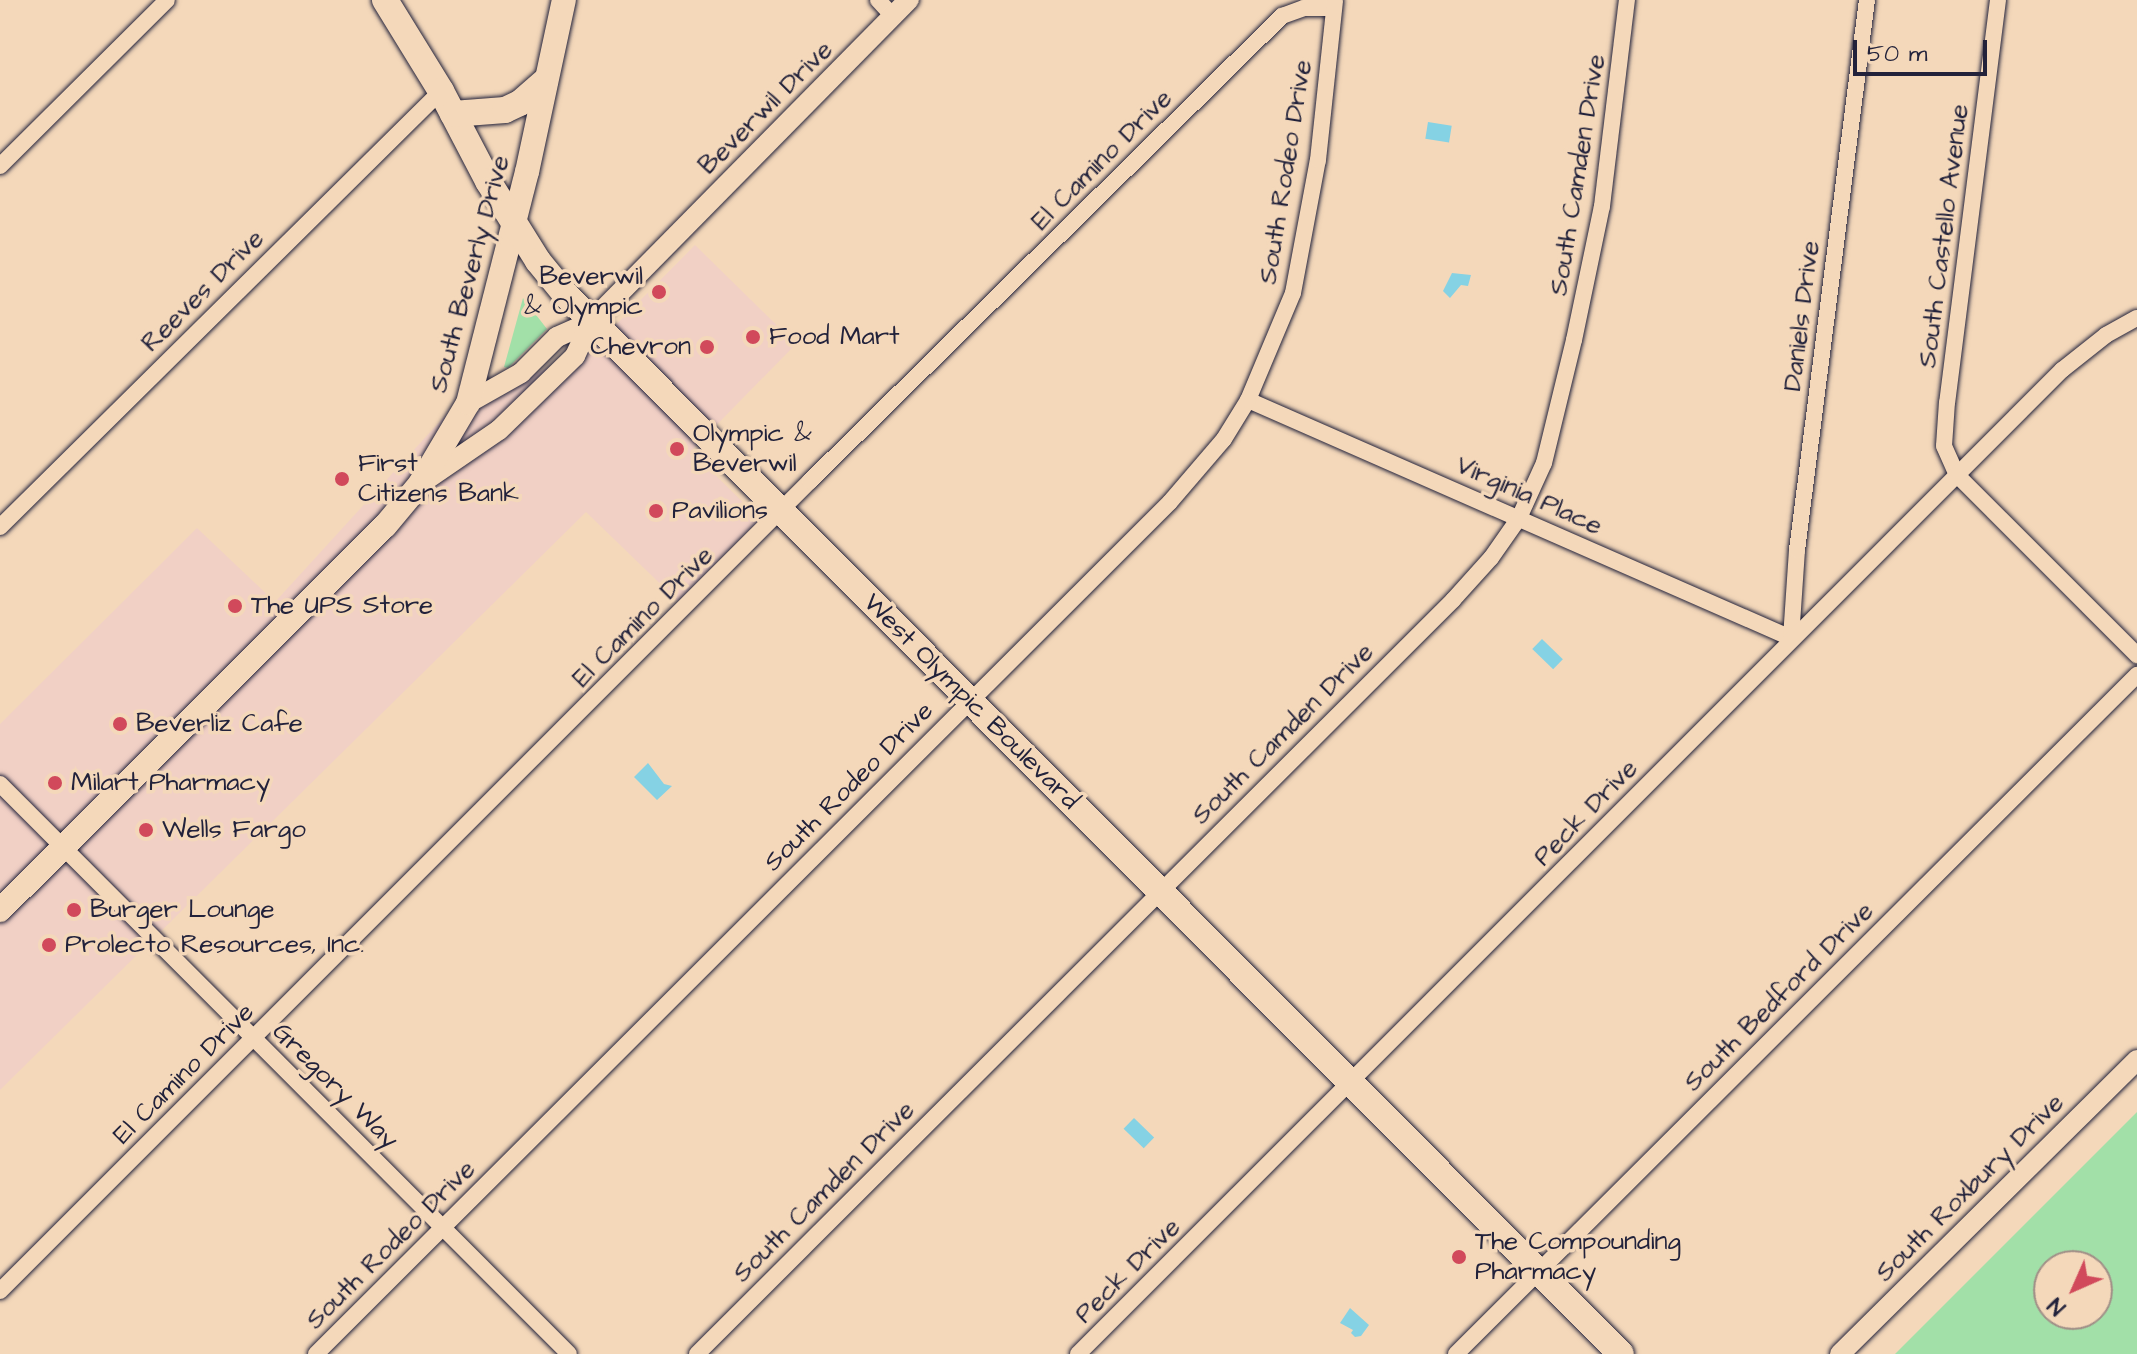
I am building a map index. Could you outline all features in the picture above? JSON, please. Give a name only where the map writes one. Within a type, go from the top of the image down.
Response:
[{"type":"main road","name":"West Olympic Boulevard","points":[[385,0],[538,261],[591,322],[1621,1354]]},
{"type":"main road","name":"South Beverly Drive","points":[[0,910],[385,526],[420,484],[468,403],[514,222],[564,0]]},
{"type":"main road","points":[[447,103],[505,110],[520,103],[545,81]]},
{"type":"street","points":[[0,166],[167,0]]},
{"type":"street","points":[[878,0],[893,16]]},
{"type":"street","name":"Beverwil Drive","points":[[591,322],[909,0]]},
{"type":"street","name":"South Camden Drive","points":[[697,1354],[1453,600],[1519,518],[1544,463],[1602,206],[1627,0]]},
{"type":"street","name":"Daniels Drive","points":[[1791,638],[1797,550],[1867,0]]},
{"type":"street","name":"South Castello Avenue","points":[[1957,475],[1944,446],[1947,402],[1998,0]]},
{"type":"street","name":"South Rodeo Drive","points":[[316,1354],[1170,502],[1224,439],[1248,400],[1293,293],[1318,160],[1335,4]]},
{"type":"street","name":"El Camino Drive","points":[[0,1291],[1282,16],[1304,8],[1335,4]]},
{"type":"street","name":"Reeves Drive","points":[[0,527],[447,103]]},
{"type":"street","name":"Peck Drive","points":[[1078,1354],[2062,370],[2106,335],[2137,318]]},
{"type":"street","points":[[468,403],[521,373],[557,337],[591,322]]},
{"type":"street","points":[[420,484],[499,430],[575,356],[591,322]]},
{"type":"street","name":"Virginia Place","points":[[1248,400],[1791,638]]},
{"type":"street","points":[[1957,475],[2137,655]]},
{"type":"street","name":"South Bedford Drive","points":[[1456,1354],[2137,675]]},
{"type":"street","name":"Gregory Way","points":[[0,784],[569,1354]]},
{"type":"street","name":"South Roxbury Drive","points":[[1840,1354],[2137,1060]]},
{"type":"shaded area","points":[[695,245],[796,344],[691,451],[760,519],[678,601],[586,512],[0,1090],[0,724],[197,528],[275,602],[443,418],[597,344]]},
{"type":"green space","points":[[523,298],[547,329],[508,368],[504,367]]},
{"type":"green space","points":[[2137,1112],[2137,1354],[1895,1354]]},
{"type":"water","points":[[1428,122],[1452,126],[1449,143],[1425,139]]},
{"type":"water","points":[[1452,273],[1471,275],[1468,286],[1461,285],[1450,298],[1443,291]]},
{"type":"water","points":[[1542,639],[1563,659],[1553,669],[1532,649]]},
{"type":"water","points":[[648,763],[664,784],[672,786],[657,800],[634,777]]},
{"type":"water","points":[[1134,1118],[1154,1137],[1144,1148],[1124,1129]]},
{"type":"water","points":[[1350,1308],[1369,1325],[1361,1336],[1355,1337],[1351,1333],[1353,1330],[1340,1323]]},
{"type":"place","name":"Beverwil & Olympic","points":[[659,292]]},
{"type":"place","name":"Food Mart","points":[[753,337]]},
{"type":"place","name":"Chevron","points":[[707,347]]},
{"type":"place","name":"Olympic & Beverwil","points":[[677,449]]},
{"type":"place","name":"First Citizens Bank","points":[[342,479]]},
{"type":"place","name":"Pavilions","points":[[656,511]]},
{"type":"place","name":"The UPS Store","points":[[235,606]]},
{"type":"place","name":"Beverliz Cafe","points":[[120,724]]},
{"type":"place","name":"Milart Pharmacy","points":[[55,783]]},
{"type":"place","name":"Wells Fargo","points":[[146,830]]},
{"type":"place","name":"Burger Lounge","points":[[74,910]]},
{"type":"place","name":"Prolecto Resources, Inc.","points":[[49,945]]},
{"type":"place","name":"The Compounding Pharmacy","points":[[1459,1257]]}]
